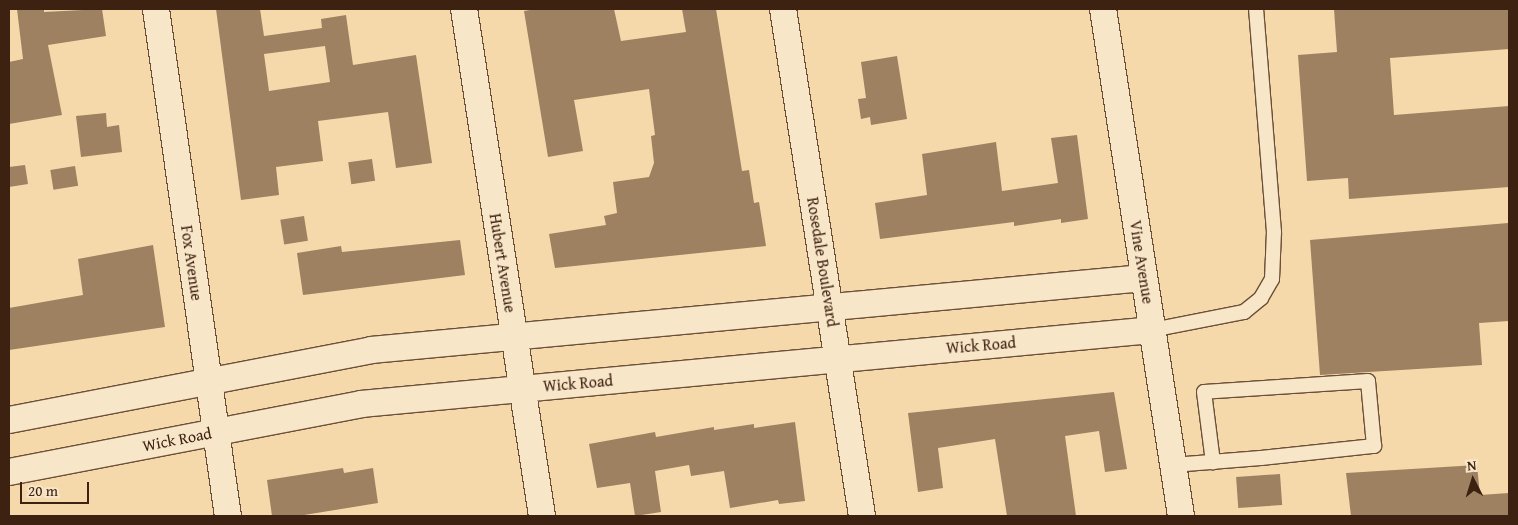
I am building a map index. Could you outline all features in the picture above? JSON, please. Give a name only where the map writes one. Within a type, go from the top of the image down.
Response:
[{"type":"street","name":"Fox Avenue","points":[[156,9],[228,516]]},
{"type":"street","name":"Hubert Avenue","points":[[464,9],[542,516]]},
{"type":"street","name":"Rosedale Boulevard","points":[[783,9],[862,516]]},
{"type":"street","name":"Vine Avenue","points":[[1103,9],[1181,516]]},
{"type":"street","points":[[9,420],[371,350],[1144,278]]},
{"type":"street","name":"Wick Road","points":[[9,472],[361,404],[1152,330]]},
{"type":"lane","points":[[1152,330],[1244,312],[1262,298],[1272,279],[1274,232],[1256,9]]},
{"type":"lane","points":[[1173,465],[1213,462],[1374,446],[1368,381],[1204,392],[1213,462]]},
{"type":"building","points":[[17,9],[44,9],[44,12],[102,9],[106,36],[48,45],[62,115],[9,124],[9,62],[23,59]]},
{"type":"building","points":[[216,9],[260,9],[264,36],[322,28],[321,19],[346,15],[353,65],[416,55],[432,163],[396,168],[388,112],[318,121],[323,161],[276,167],[279,195],[241,200]],"holes":[[[325,46],[330,82],[269,91],[264,54]]]},
{"type":"building","points":[[536,9],[614,9],[621,41],[686,32],[682,9],[716,9],[742,171],[749,170],[754,203],[759,202],[766,246],[555,268],[549,234],[606,225],[604,216],[617,213],[613,182],[649,177],[654,163],[651,136],[655,135],[649,89],[574,100],[583,151],[548,157],[524,11]]},
{"type":"building","points":[[1334,9],[1509,9],[1509,49],[1390,58],[1394,115],[1509,106],[1509,187],[1349,199],[1348,178],[1307,181],[1298,55],[1337,52]]},
{"type":"building","points":[[897,56],[907,119],[871,125],[870,117],[861,119],[858,99],[866,98],[861,62]]},
{"type":"building","points":[[106,113],[107,127],[119,125],[122,152],[81,157],[76,116]]},
{"type":"building","points":[[1077,135],[1088,219],[1061,223],[1061,219],[1014,226],[1014,222],[880,239],[875,203],[927,195],[922,154],[996,142],[1002,191],[1058,183],[1051,138]]},
{"type":"building","points":[[372,159],[375,181],[351,184],[348,162]]},
{"type":"building","points":[[25,165],[28,184],[9,187],[9,167]]},
{"type":"building","points":[[75,166],[78,186],[53,190],[50,170]]},
{"type":"building","points":[[304,216],[308,241],[284,244],[280,220]]},
{"type":"building","points":[[1508,223],[1509,321],[1479,323],[1482,365],[1320,375],[1310,240]]},
{"type":"building","points":[[460,240],[465,275],[303,295],[297,253],[341,246],[342,252]]},
{"type":"building","points":[[153,245],[165,327],[9,350],[9,308],[83,295],[78,259]]},
{"type":"building","points":[[1114,392],[1127,469],[1105,472],[1099,431],[1065,436],[1076,516],[1007,516],[995,439],[938,448],[943,488],[918,492],[908,413]]},
{"type":"building","points":[[795,422],[805,501],[779,504],[778,500],[730,508],[724,471],[691,476],[689,465],[655,471],[661,512],[635,516],[630,483],[597,488],[589,444],[655,432],[656,437],[714,427],[714,430],[754,424],[754,428]]},
{"type":"building","points":[[1477,465],[1480,495],[1509,493],[1509,516],[1351,516],[1346,473]]},
{"type":"building","points":[[343,468],[344,473],[373,468],[378,503],[298,516],[272,516],[267,480]]},
{"type":"building","points":[[1280,474],[1282,505],[1238,508],[1236,477]]}]
